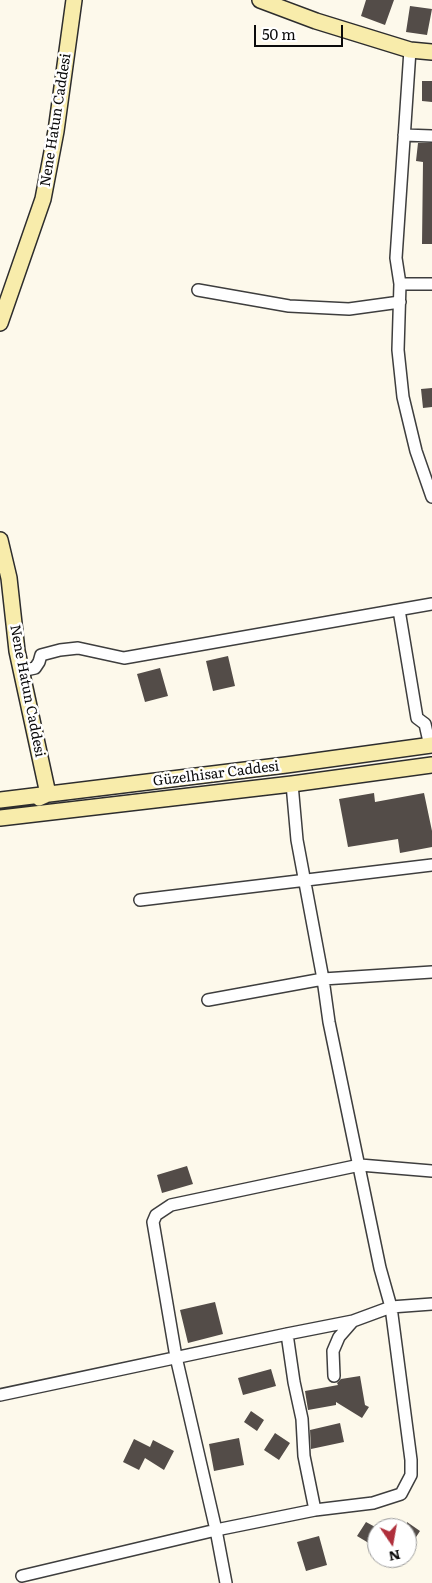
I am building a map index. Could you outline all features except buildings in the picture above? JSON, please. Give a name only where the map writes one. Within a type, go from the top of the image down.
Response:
[{"type":"street","name":"Nene Hatun Caddesi","points":[[0,323],[2,305],[43,199],[57,123],[74,0]]},
{"type":"street","points":[[260,0],[316,21],[410,50],[432,52]]},
{"type":"street","points":[[410,50],[396,258],[400,284],[398,350],[403,397],[416,451],[432,497]]},
{"type":"street","points":[[404,135],[432,136]]},
{"type":"street","points":[[400,284],[432,284]]},
{"type":"street","points":[[198,290],[289,306],[349,309],[400,302]]},
{"type":"street","name":"Nene Hatun Caddesi","points":[[0,540],[4,578],[17,651],[48,794]]},
{"type":"street","points":[[21,670],[35,668],[40,662],[41,655],[60,650],[78,648],[124,658],[432,604]]},
{"type":"street","points":[[399,610],[417,718],[426,724],[431,745]]},
{"type":"street","name":"Güzelhisar Caddesi","points":[[0,800],[431,745]]},
{"type":"street","name":"Güzelhisar Caddesi","points":[[2,817],[292,784],[432,765]]},
{"type":"street","points":[[22,1576],[216,1530],[315,1510],[346,1505],[360,1506],[401,1494],[411,1475],[411,1460],[391,1307],[380,1268],[329,1022],[323,979],[297,840],[292,784]]},
{"type":"street","points":[[2,817],[48,794]]},
{"type":"street","points":[[140,900],[432,866]]},
{"type":"street","points":[[208,1000],[323,979],[432,972]]},
{"type":"street","points":[[226,1583],[216,1530],[176,1357],[153,1222],[156,1215],[171,1206],[360,1165],[432,1171]]},
{"type":"street","points":[[0,1395],[353,1321],[391,1307],[432,1304]]},
{"type":"street","points":[[334,1376],[333,1351],[339,1337],[353,1321]]},
{"type":"street","points":[[287,1334],[302,1419],[304,1456],[315,1510]]}]
